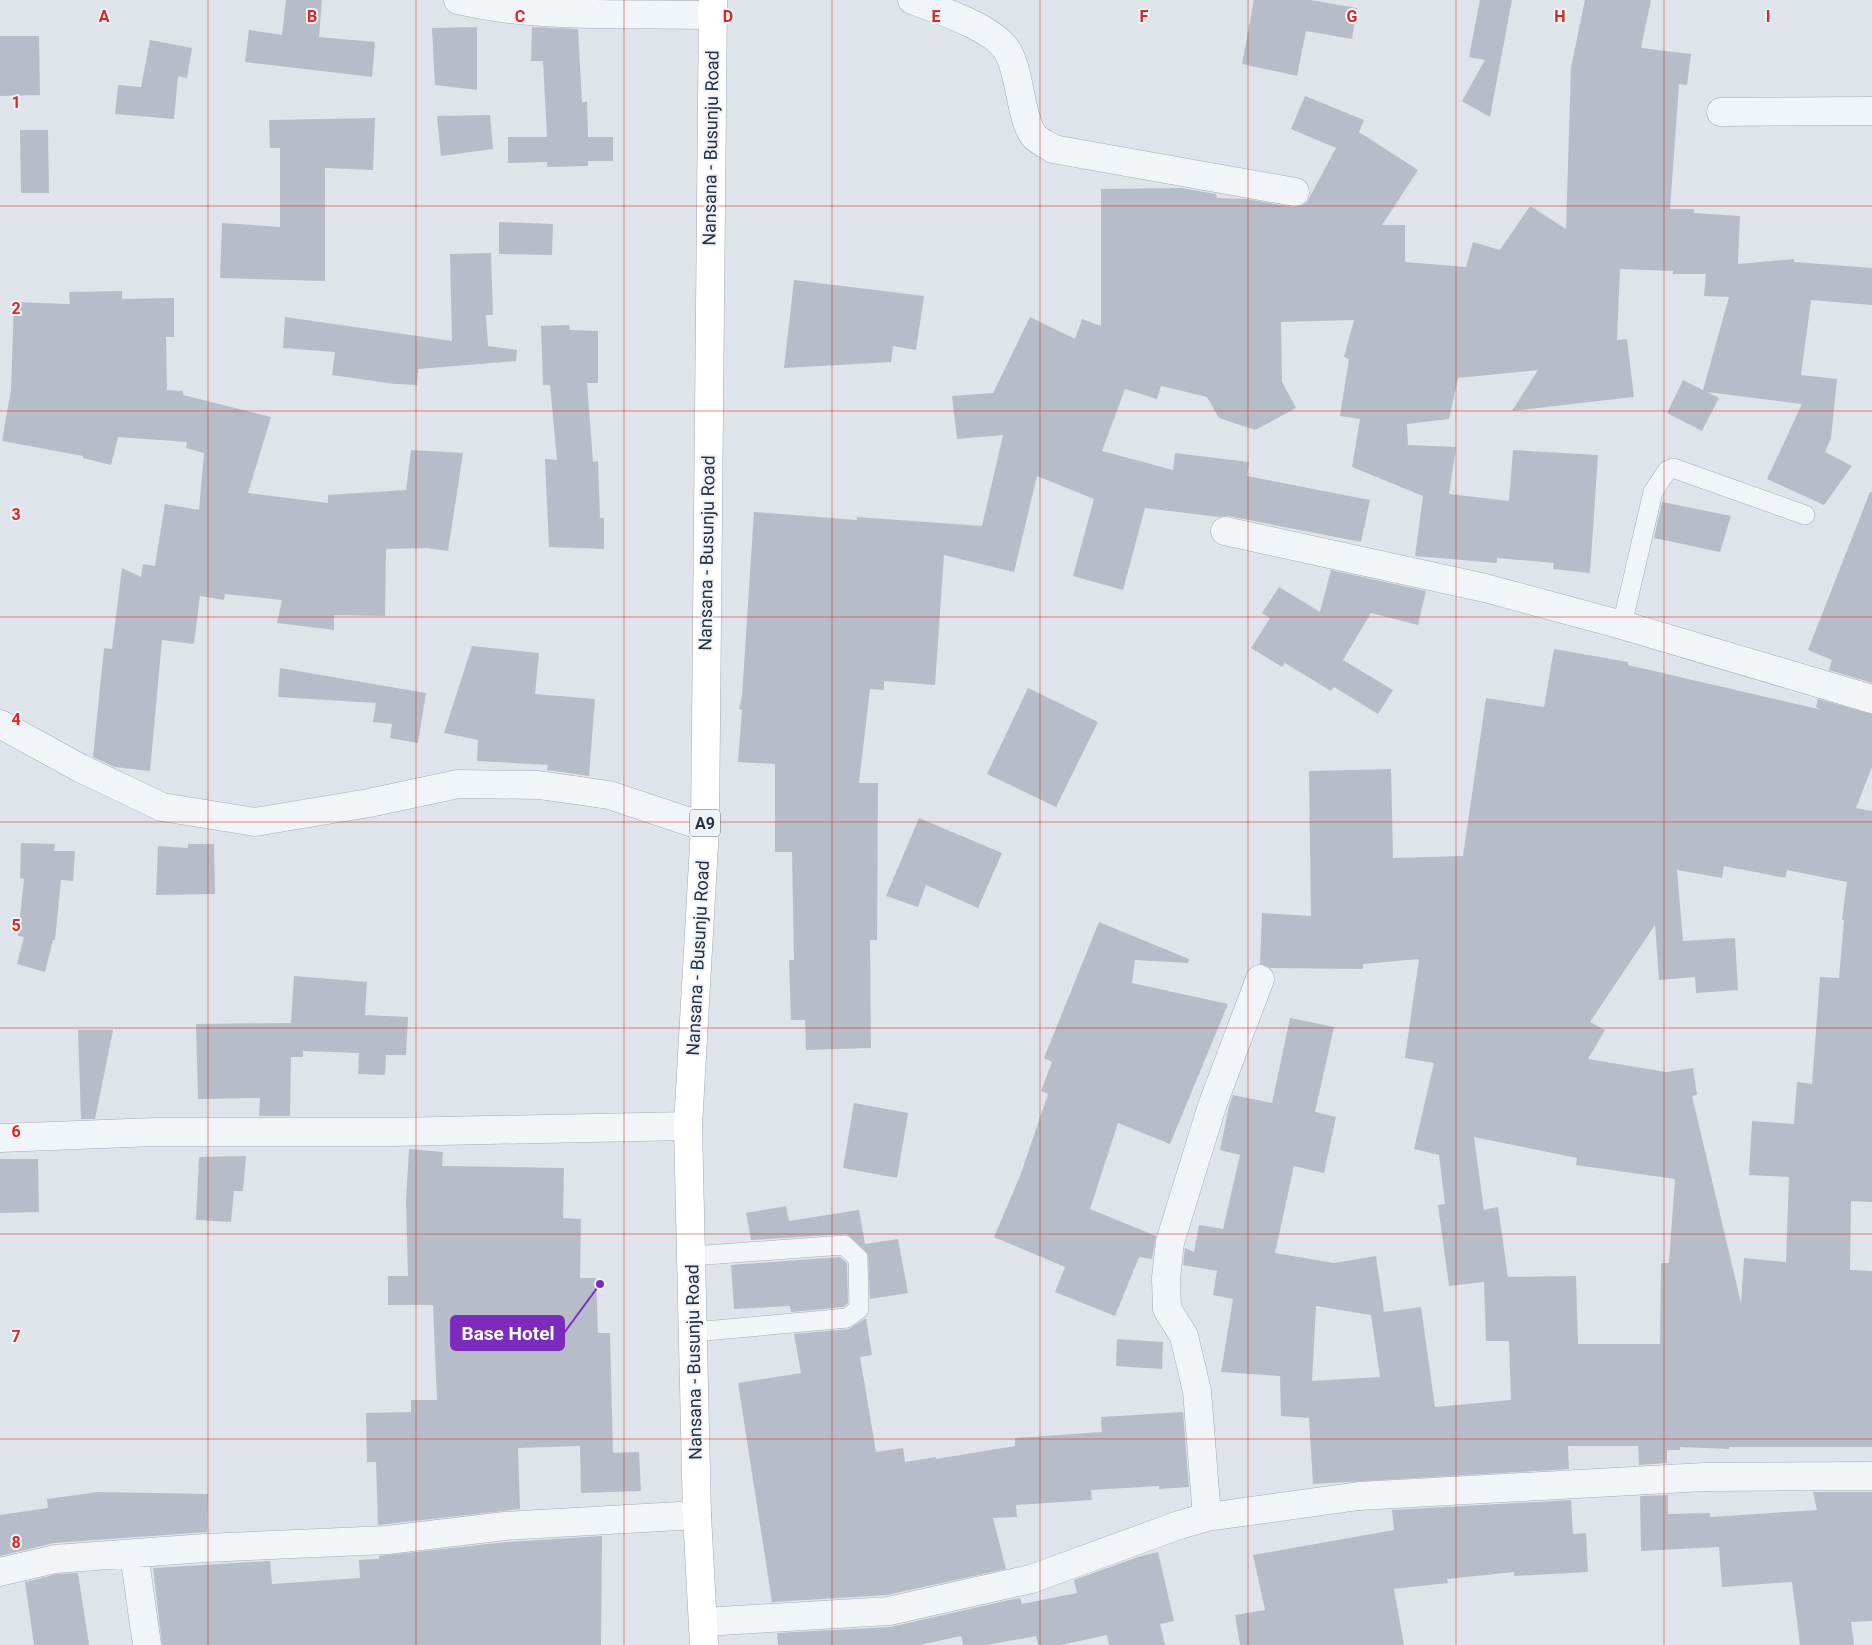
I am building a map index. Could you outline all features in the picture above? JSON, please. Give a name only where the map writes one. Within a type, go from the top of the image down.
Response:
[{"type":"main road","name":"Nansana - Busunju Road","points":[[703,1634],[697,1515],[688,1126],[705,827],[713,8]]},
{"type":"street","points":[[458,0],[488,7],[541,10],[713,8]]},
{"type":"street","points":[[912,0],[944,11],[988,33],[1008,51],[1021,89],[1027,119],[1034,136],[1053,149],[1295,192]]},
{"type":"street","points":[[1721,112],[1872,111]]},
{"type":"street","points":[[1225,531],[1485,588],[1622,625],[1872,699]]},
{"type":"street","points":[[0,724],[80,768],[162,807],[255,822],[369,803],[458,784],[512,784],[539,785],[609,795],[705,827]]},
{"type":"street","points":[[1207,1518],[1197,1391],[1184,1336],[1167,1308],[1166,1278],[1170,1242],[1212,1106],[1260,979]]},
{"type":"street","points":[[0,1138],[155,1132],[393,1132],[688,1126]]},
{"type":"street","points":[[703,1634],[889,1611],[1030,1579],[1179,1525],[1207,1518],[1368,1496],[1704,1477],[1872,1476]]},
{"type":"street","points":[[0,1572],[55,1558],[205,1548],[387,1540],[505,1526],[697,1515]]},
{"type":"street","points":[[134,1554],[147,1645]]},
{"type":"lane","points":[[1622,625],[1653,492],[1667,471],[1673,468],[1805,515]]},
{"type":"lane","points":[[692,1256],[844,1245],[858,1258],[859,1309],[847,1318],[694,1332]]},
{"type":"building","points":[[286,0],[322,0],[319,37],[375,42],[372,77],[245,62],[249,30],[282,35]]},
{"type":"building","points":[[1254,0],[1310,0],[1357,8],[1352,39],[1306,31],[1297,76],[1242,64]]},
{"type":"building","points":[[1480,0],[1512,0],[1490,117],[1462,101],[1485,60],[1469,57]]},
{"type":"building","points":[[1585,0],[1651,0],[1641,48],[1691,54],[1687,85],[1679,84],[1670,209],[1694,209],[1694,213],[1740,216],[1738,264],[1794,259],[1794,262],[1872,268],[1872,305],[1811,300],[1801,375],[1837,379],[1831,438],[1825,452],[1852,466],[1824,505],[1767,479],[1802,404],[1707,392],[1719,398],[1702,431],[1667,413],[1683,380],[1703,390],[1729,297],[1704,296],[1706,274],[1673,274],[1673,271],[1620,269],[1617,340],[1627,339],[1634,397],[1512,411],[1538,370],[1458,378],[1449,419],[1407,424],[1408,445],[1456,447],[1449,494],[1509,501],[1513,450],[1598,455],[1590,573],[1553,569],[1554,563],[1497,558],[1497,563],[1415,556],[1423,496],[1352,467],[1360,419],[1340,416],[1349,359],[1344,357],[1354,320],[1281,322],[1282,382],[1296,408],[1255,430],[1219,418],[1207,397],[1161,386],[1157,399],[1125,389],[1102,451],[1173,470],[1175,453],[1249,462],[1247,476],[1370,500],[1361,542],[1228,516],[1219,517],[1145,508],[1123,590],[1073,576],[1094,499],[1037,476],[1014,572],[944,555],[935,685],[884,681],[884,690],[870,689],[859,783],[878,783],[877,940],[870,940],[871,1048],[806,1050],[805,1020],[791,1020],[789,960],[794,960],[792,852],[775,852],[775,764],[738,762],[742,710],[739,709],[742,696],[754,512],[857,520],[857,517],[982,526],[1003,435],[957,439],[952,396],[993,393],[1030,317],[1075,339],[1082,319],[1101,326],[1101,189],[1181,188],[1216,194],[1217,198],[1247,199],[1292,207],[1301,206],[1307,202],[1336,148],[1291,129],[1305,96],[1364,120],[1359,132],[1418,170],[1382,225],[1405,225],[1405,262],[1466,267],[1473,242],[1500,250],[1530,206],[1566,229],[1571,67]]},
{"type":"building","points":[[477,27],[477,90],[435,85],[432,28]]},
{"type":"building","points":[[532,27],[578,29],[582,102],[587,102],[588,137],[613,137],[613,161],[588,161],[588,166],[547,167],[547,162],[508,163],[508,137],[547,137],[543,61],[531,61]]},
{"type":"building","points":[[0,36],[39,36],[40,95],[0,96]]},
{"type":"building","points":[[150,40],[192,48],[187,78],[178,76],[174,119],[115,114],[118,85],[141,87]]},
{"type":"building","points":[[490,115],[493,149],[441,156],[437,116]]},
{"type":"building","points":[[375,118],[373,170],[325,168],[325,281],[220,278],[222,223],[280,227],[280,148],[270,148],[269,120]]},
{"type":"building","points":[[20,130],[48,130],[49,193],[21,193]]},
{"type":"building","points":[[499,222],[553,224],[552,255],[499,254]]},
{"type":"building","points":[[491,253],[493,315],[486,315],[488,346],[517,350],[516,361],[418,369],[417,385],[395,384],[332,375],[335,352],[283,348],[285,317],[452,341],[450,254]]},
{"type":"building","points":[[794,280],[924,296],[916,350],[893,346],[891,362],[784,368]]},
{"type":"building","points":[[122,291],[122,299],[174,298],[174,337],[166,337],[167,390],[183,391],[183,395],[271,417],[248,493],[328,503],[328,495],[406,490],[411,450],[463,453],[448,551],[427,548],[386,549],[385,616],[334,615],[334,630],[277,623],[282,600],[225,594],[224,600],[200,596],[194,644],[162,640],[150,771],[115,767],[93,757],[104,648],[112,649],[122,568],[141,577],[143,564],[155,566],[165,504],[199,510],[204,453],[186,448],[187,442],[118,437],[111,465],[83,458],[83,456],[2,441],[11,390],[14,302],[70,304],[69,292]]},
{"type":"building","points":[[569,325],[570,330],[598,331],[598,383],[587,383],[593,462],[598,461],[600,518],[604,518],[604,549],[549,547],[545,459],[557,460],[550,385],[543,385],[541,326]]},
{"type":"building","points":[[1870,492],[1872,492],[1872,683],[1829,670],[1832,660],[1808,650]]},
{"type":"building","points":[[1662,502],[1731,516],[1720,552],[1654,538]]},
{"type":"building","points":[[1331,570],[1426,591],[1418,625],[1371,613],[1343,660],[1393,690],[1378,714],[1334,687],[1331,691],[1285,663],[1282,667],[1251,648],[1270,618],[1262,613],[1279,587],[1320,612]]},
{"type":"building","points":[[472,646],[539,653],[535,694],[595,699],[589,776],[547,770],[548,765],[477,761],[478,740],[444,733]]},
{"type":"building","points":[[1554,649],[1628,662],[1628,665],[1822,710],[1816,707],[1818,699],[1872,714],[1872,767],[1856,808],[1872,811],[1872,1202],[1851,1201],[1850,1270],[1872,1271],[1872,1447],[1729,1447],[1729,1449],[1680,1447],[1680,1450],[1667,1450],[1667,1463],[1639,1465],[1638,1446],[1568,1446],[1569,1469],[1313,1484],[1309,1418],[1281,1416],[1280,1376],[1221,1372],[1233,1299],[1213,1295],[1217,1271],[1183,1265],[1185,1248],[1194,1252],[1199,1225],[1223,1229],[1240,1155],[1220,1150],[1229,1106],[1233,1095],[1272,1103],[1290,1018],[1334,1027],[1315,1112],[1336,1117],[1324,1173],[1294,1166],[1275,1253],[1334,1263],[1376,1256],[1384,1312],[1421,1307],[1435,1407],[1511,1400],[1509,1341],[1486,1341],[1484,1282],[1449,1286],[1438,1205],[1445,1204],[1439,1155],[1414,1149],[1434,1063],[1405,1058],[1419,959],[1363,964],[1363,969],[1271,968],[1260,964],[1262,913],[1311,916],[1309,771],[1391,769],[1393,858],[1463,856],[1486,698],[1544,707]],"holes":[[[1724,866],[1785,878],[1787,870],[1847,882],[1842,920],[1844,920],[1839,978],[1820,977],[1812,1084],[1797,1082],[1794,1124],[1752,1121],[1749,1175],[1789,1177],[1786,1262],[1744,1258],[1741,1303],[1692,1096],[1697,1095],[1693,1068],[1666,1072],[1588,1059],[1605,1030],[1590,1022],[1655,925],[1659,980],[1695,977],[1696,993],[1738,990],[1735,938],[1683,941],[1677,870],[1722,878]],[[1474,1137],[1577,1158],[1576,1165],[1675,1179],[1669,1263],[1661,1263],[1660,1344],[1578,1344],[1576,1276],[1508,1277],[1498,1207],[1484,1210]],[[1316,1306],[1371,1315],[1380,1377],[1312,1381]]]},
{"type":"building","points":[[280,668],[426,693],[418,743],[390,738],[392,724],[373,722],[376,703],[278,697]]},
{"type":"building","points":[[1028,688],[1098,722],[1056,807],[987,774]]},
{"type":"building","points":[[919,818],[1002,853],[978,908],[926,885],[918,907],[886,896]]},
{"type":"building","points":[[21,843],[55,844],[54,851],[75,851],[73,881],[61,880],[55,940],[53,940],[45,972],[17,964],[24,937],[18,936],[24,879],[20,878]]},
{"type":"building","points":[[188,844],[214,844],[215,894],[156,895],[158,846],[188,848]]},
{"type":"building","points":[[1099,922],[1189,959],[1188,963],[1135,960],[1132,983],[1228,1004],[1170,1144],[1118,1123],[1090,1209],[1156,1236],[1152,1259],[1139,1257],[1115,1316],[1055,1292],[1065,1267],[994,1237],[1020,1176],[1048,1094],[1041,1091],[1052,1062],[1044,1058]]},
{"type":"building","points":[[294,976],[367,982],[365,1015],[408,1017],[406,1055],[386,1055],[385,1075],[358,1074],[359,1053],[303,1051],[303,1057],[291,1057],[290,1116],[259,1116],[260,1098],[198,1099],[196,1024],[291,1023]]},
{"type":"building","points":[[78,1030],[113,1030],[95,1119],[81,1119]]},
{"type":"building","points":[[854,1103],[908,1113],[897,1178],[843,1168]]},
{"type":"building","points":[[409,1149],[443,1152],[442,1166],[564,1168],[563,1218],[581,1219],[580,1278],[596,1278],[598,1333],[610,1333],[613,1453],[639,1452],[641,1491],[581,1493],[580,1446],[518,1448],[520,1509],[378,1525],[376,1462],[367,1462],[366,1413],[411,1412],[411,1400],[437,1400],[433,1305],[388,1305],[388,1276],[408,1276],[406,1200]]},
{"type":"building","points":[[246,1156],[243,1191],[234,1191],[231,1222],[196,1220],[199,1157]]},
{"type":"building","points":[[0,1159],[38,1159],[39,1212],[0,1213]]},
{"type":"building","points":[[786,1206],[789,1221],[859,1210],[865,1244],[898,1239],[908,1293],[870,1299],[868,1254],[847,1234],[751,1240],[746,1213]]},
{"type":"building","points":[[840,1257],[847,1263],[848,1303],[843,1307],[791,1312],[790,1306],[734,1309],[731,1265]]},
{"type":"building","points":[[866,1318],[872,1355],[860,1357],[876,1452],[903,1448],[905,1462],[936,1457],[936,1459],[1015,1446],[1015,1438],[1102,1432],[1101,1417],[1183,1412],[1189,1487],[1159,1489],[1159,1486],[1091,1490],[1092,1500],[1016,1505],[1017,1517],[993,1518],[1006,1569],[887,1595],[772,1602],[738,1383],[801,1373],[794,1334],[849,1329]]},
{"type":"building","points":[[1117,1339],[1163,1342],[1162,1369],[1116,1366]]},
{"type":"building","points":[[98,1492],[208,1494],[207,1532],[54,1543],[0,1556],[0,1515],[48,1508],[47,1499]]},
{"type":"building","points":[[1813,1492],[1872,1492],[1872,1621],[1851,1622],[1854,1645],[1800,1645],[1792,1582],[1722,1587],[1719,1547],[1641,1551],[1640,1496],[1668,1495],[1668,1514],[1710,1513],[1710,1517],[1817,1510]]},
{"type":"building","points":[[1571,1500],[1573,1534],[1586,1533],[1588,1572],[1514,1576],[1514,1572],[1447,1579],[1448,1583],[1394,1589],[1404,1645],[1240,1645],[1235,1615],[1265,1610],[1253,1555],[1394,1530],[1392,1510]]},
{"type":"building","points":[[602,1536],[601,1645],[162,1645],[153,1568],[270,1561],[272,1584],[360,1578],[359,1560],[379,1559],[379,1556],[506,1542]]},
{"type":"building","points":[[1158,1552],[1174,1621],[1160,1624],[1165,1645],[1109,1645],[1107,1635],[1061,1645],[1038,1645],[1036,1636],[987,1645],[963,1645],[961,1636],[920,1645],[778,1645],[777,1633],[890,1627],[1014,1599],[1020,1598],[1022,1604],[1077,1593],[1074,1580],[1138,1557]]},
{"type":"building","points":[[78,1573],[89,1645],[34,1645],[25,1582],[57,1574]]},
{"type":"place","name":"Base Hotel","points":[[600,1284]]}]
